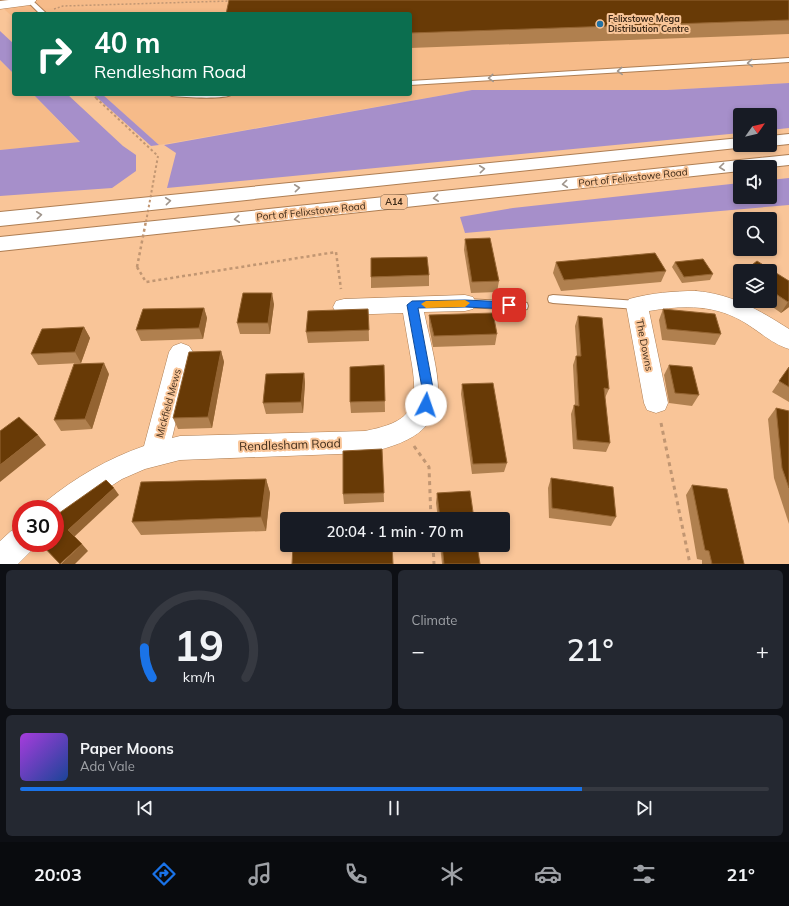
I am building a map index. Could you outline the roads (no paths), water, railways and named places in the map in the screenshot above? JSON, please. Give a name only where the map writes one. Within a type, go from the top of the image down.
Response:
[{"type":"highway","points":[[777,140],[789,139]]},
{"type":"highway","points":[[0,219],[733,145]]},
{"type":"highway","name":"Port of Felixstowe Road","points":[[0,244],[789,160]]},
{"type":"street","points":[[0,5],[33,1]]},
{"type":"street","name":"The Downs","points":[[656,403],[637,305],[675,298],[695,298],[713,301],[731,306],[748,314],[789,340]]},
{"type":"street","points":[[344,307],[465,303]]},
{"type":"street","name":"Rendlesham Road","points":[[64,504],[106,473],[131,461],[155,453],[180,448],[364,442],[384,439],[401,432],[419,416],[426,405],[427,388],[412,305]]},
{"type":"street","name":"Mickfield Mews","points":[[155,453],[181,352]]},
{"type":"lane","points":[[33,1],[42,12]]},
{"type":"lane","points":[[412,83],[789,60]]},
{"type":"lane","points":[[553,299],[637,305]]},
{"type":"lane","points":[[465,303],[523,306]]},
{"type":"place","name":"Felixstowe Mega Distribution Centre","points":[[600,24]]}]
